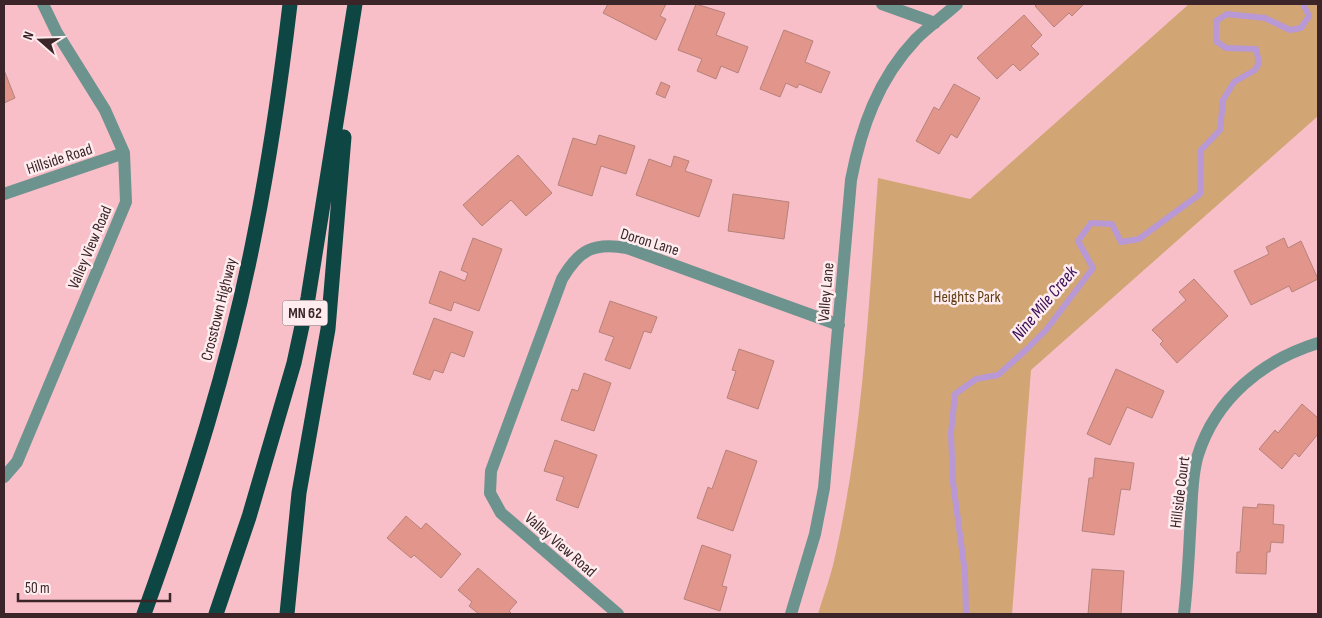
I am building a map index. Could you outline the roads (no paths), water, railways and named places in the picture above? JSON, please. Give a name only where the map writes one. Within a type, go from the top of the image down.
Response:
[{"type":"highway","name":"Crosstown Highway","points":[[144,614],[176,524],[234,324],[255,233],[274,122],[290,4]]},
{"type":"highway","name":"MN 62","points":[[216,614],[249,517],[294,364],[308,298],[355,4]]},
{"type":"highway","points":[[287,614],[299,493],[328,329],[355,4]]},
{"type":"street","name":"Valley View Road","points":[[4,477],[17,462],[126,202],[124,154],[105,110],[57,33],[43,4]]},
{"type":"street","points":[[882,4],[935,23]]},
{"type":"street","name":"Valley Lane","points":[[791,614],[815,534],[824,488],[851,180],[858,142],[872,104],[892,70],[916,39],[957,4]]},
{"type":"street","name":"Hillside Road","points":[[4,194],[124,154]]},
{"type":"street","name":"Doron Lane","points":[[490,493],[491,471],[562,279],[572,261],[588,249],[608,244],[627,248],[839,325]]},
{"type":"street","name":"Hillside Court","points":[[1184,614],[1192,491],[1198,456],[1213,422],[1235,391],[1263,368],[1296,350],[1318,343]]},
{"type":"street","name":"Valley View Road","points":[[490,493],[501,513],[618,614]]},
{"type":"waterway","name":"Nine Mile Creek","points":[[966,614],[965,573],[953,482],[951,433],[955,394],[976,379],[998,375],[1046,330],[1093,268],[1078,241],[1091,223],[1112,224],[1121,242],[1139,239],[1200,194],[1201,150],[1220,130],[1223,100],[1234,82],[1255,70],[1259,63],[1256,49],[1226,48],[1216,41],[1216,21],[1227,14],[1265,18],[1290,30],[1301,28],[1309,16],[1303,4]]},
{"type":"park label","name":"Heights Park","points":[[967,296]]}]
